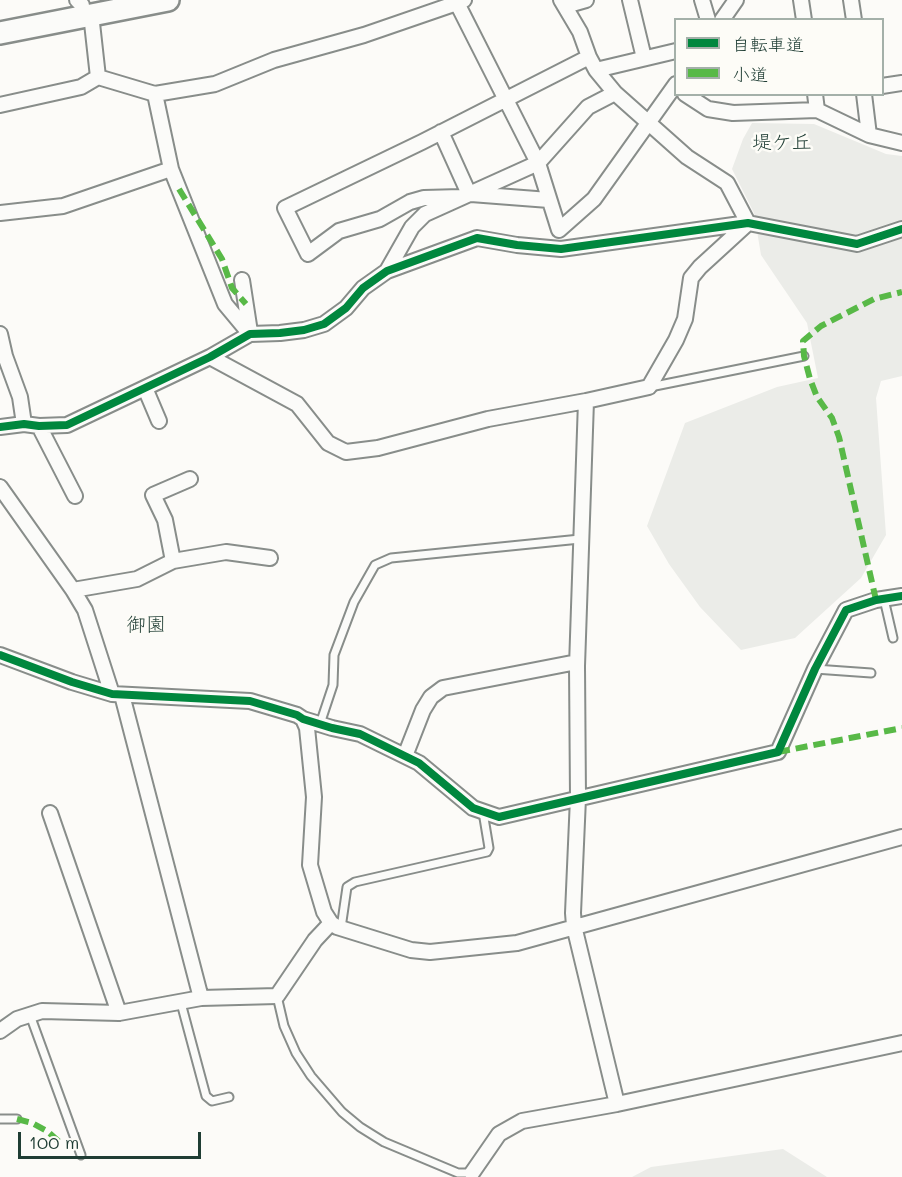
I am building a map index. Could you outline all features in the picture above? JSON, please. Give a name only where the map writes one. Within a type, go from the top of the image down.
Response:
[{"type":"main road","points":[[0,33],[83,6],[168,0]]},
{"type":"street","points":[[586,0],[563,3],[580,32],[596,70],[615,93],[649,124],[687,157],[726,183],[748,223]]},
{"type":"street","points":[[630,0],[644,58]]},
{"type":"street","points":[[702,0],[707,18]]},
{"type":"street","points":[[723,18],[736,0]]},
{"type":"street","points":[[801,0],[804,18]]},
{"type":"street","points":[[851,0],[854,18]]},
{"type":"street","points":[[0,105],[81,87],[98,77],[155,94],[215,84],[274,60],[364,35],[461,2],[538,163],[559,230],[561,249]]},
{"type":"street","points":[[83,6],[98,77]]},
{"type":"street","points":[[596,70],[674,51]]},
{"type":"street","points":[[549,200],[465,196],[424,198],[410,202],[380,219],[339,231],[308,254],[285,208],[589,57]]},
{"type":"street","points":[[884,86],[902,83]]},
{"type":"street","points":[[387,271],[412,227],[425,214],[538,163],[588,107],[615,93]]},
{"type":"street","points":[[559,230],[594,199],[674,93]]},
{"type":"street","points":[[155,94],[171,169],[225,304],[250,334]]},
{"type":"street","points":[[688,96],[708,109],[733,113],[817,110],[869,135],[902,142]]},
{"type":"street","points":[[815,96],[817,110]]},
{"type":"street","points":[[864,96],[869,135]]},
{"type":"street","points":[[441,132],[465,196]]},
{"type":"street","points":[[0,213],[63,206],[171,169]]},
{"type":"street","points":[[210,357],[297,404],[328,443],[346,452],[378,448],[488,418],[586,401],[649,387],[676,340],[685,319],[691,279],[700,267],[748,223]]},
{"type":"street","points":[[0,427],[24,424],[39,426],[67,424],[210,357],[250,334],[304,330],[324,324],[346,308],[363,288],[387,271],[477,238],[561,249],[748,223],[857,244],[902,230]]},
{"type":"street","points":[[242,280],[250,334]]},
{"type":"street","points":[[0,334],[5,356],[20,397],[24,424]]},
{"type":"street","points":[[145,388],[159,421]]},
{"type":"street","points":[[586,401],[577,662],[578,798],[574,926],[618,1104]]},
{"type":"street","points":[[39,426],[75,496]]},
{"type":"street","points":[[172,561],[165,520],[153,495],[190,479]]},
{"type":"street","points":[[0,487],[85,610],[117,694],[201,998]]},
{"type":"street","points":[[73,590],[137,579],[172,561],[226,552],[270,558]]},
{"type":"street","points":[[0,655],[72,682],[117,694],[250,701],[297,715],[303,719],[360,734],[419,763],[473,808],[499,817],[778,752],[815,669],[846,610],[902,596]]},
{"type":"street","points":[[405,756],[423,710],[431,697],[444,688],[577,662]]},
{"type":"street","points":[[303,719],[314,797],[310,865],[324,912],[336,926],[411,950],[430,952],[517,943],[902,837]]},
{"type":"street","points":[[50,813],[118,1013]]},
{"type":"street","points":[[0,1031],[17,1019],[42,1011],[118,1013],[201,998],[277,996],[315,940],[336,926]]},
{"type":"street","points":[[472,1173],[499,1134],[522,1121],[618,1104],[902,1043]]},
{"type":"lane","points":[[649,387],[804,356]]},
{"type":"lane","points":[[320,724],[333,685],[334,655],[354,602],[375,565],[391,558],[580,540]]},
{"type":"lane","points":[[884,599],[893,638]]},
{"type":"lane","points":[[815,669],[871,673]]},
{"type":"lane","points":[[336,926],[347,887],[356,882],[487,852],[489,848],[483,812]]},
{"type":"lane","points":[[277,996],[284,1026],[296,1053],[311,1076],[342,1112],[384,1142],[458,1173],[472,1173]]},
{"type":"lane","points":[[181,1003],[206,1096],[212,1101],[230,1097]]},
{"type":"lane","points":[[30,1015],[81,1155]]},
{"type":"lane","points":[[0,1119],[17,1119]]},
{"type":"shaded area","points":[[752,123],[814,124],[886,154],[902,156],[902,376],[881,381],[876,398],[886,535],[861,578],[795,638],[741,650],[700,607],[669,564],[647,526],[685,423],[777,387],[818,378],[807,323],[761,255],[754,213],[732,169],[743,139]]},
{"type":"shaded area","points":[[783,1149],[827,1177],[632,1177],[651,1167]]},
{"type":"marked path","points":[[179,189],[222,259],[232,288],[246,304]]},
{"type":"marked path","points":[[876,600],[839,437],[832,418],[817,397],[810,379],[803,341],[821,326],[874,299],[902,292]]},
{"type":"marked path","points":[[778,752],[902,728]]},
{"type":"marked path","points":[[17,1119],[32,1123],[47,1131],[63,1145]]},
{"type":"cycle path","points":[[0,427],[24,424],[67,425],[210,357],[250,334],[304,330],[324,324],[346,308],[363,288],[387,271],[477,238],[561,249],[748,223],[857,244],[902,229]]},
{"type":"cycle path","points":[[0,655],[72,682],[112,694],[250,701],[332,728],[360,734],[419,763],[473,808],[499,817],[778,752],[815,669],[846,610],[876,600],[902,596]]},
{"type":"district","name":"堤ケ丘","points":[[782,143]]},
{"type":"district","name":"御園","points":[[146,625]]}]
